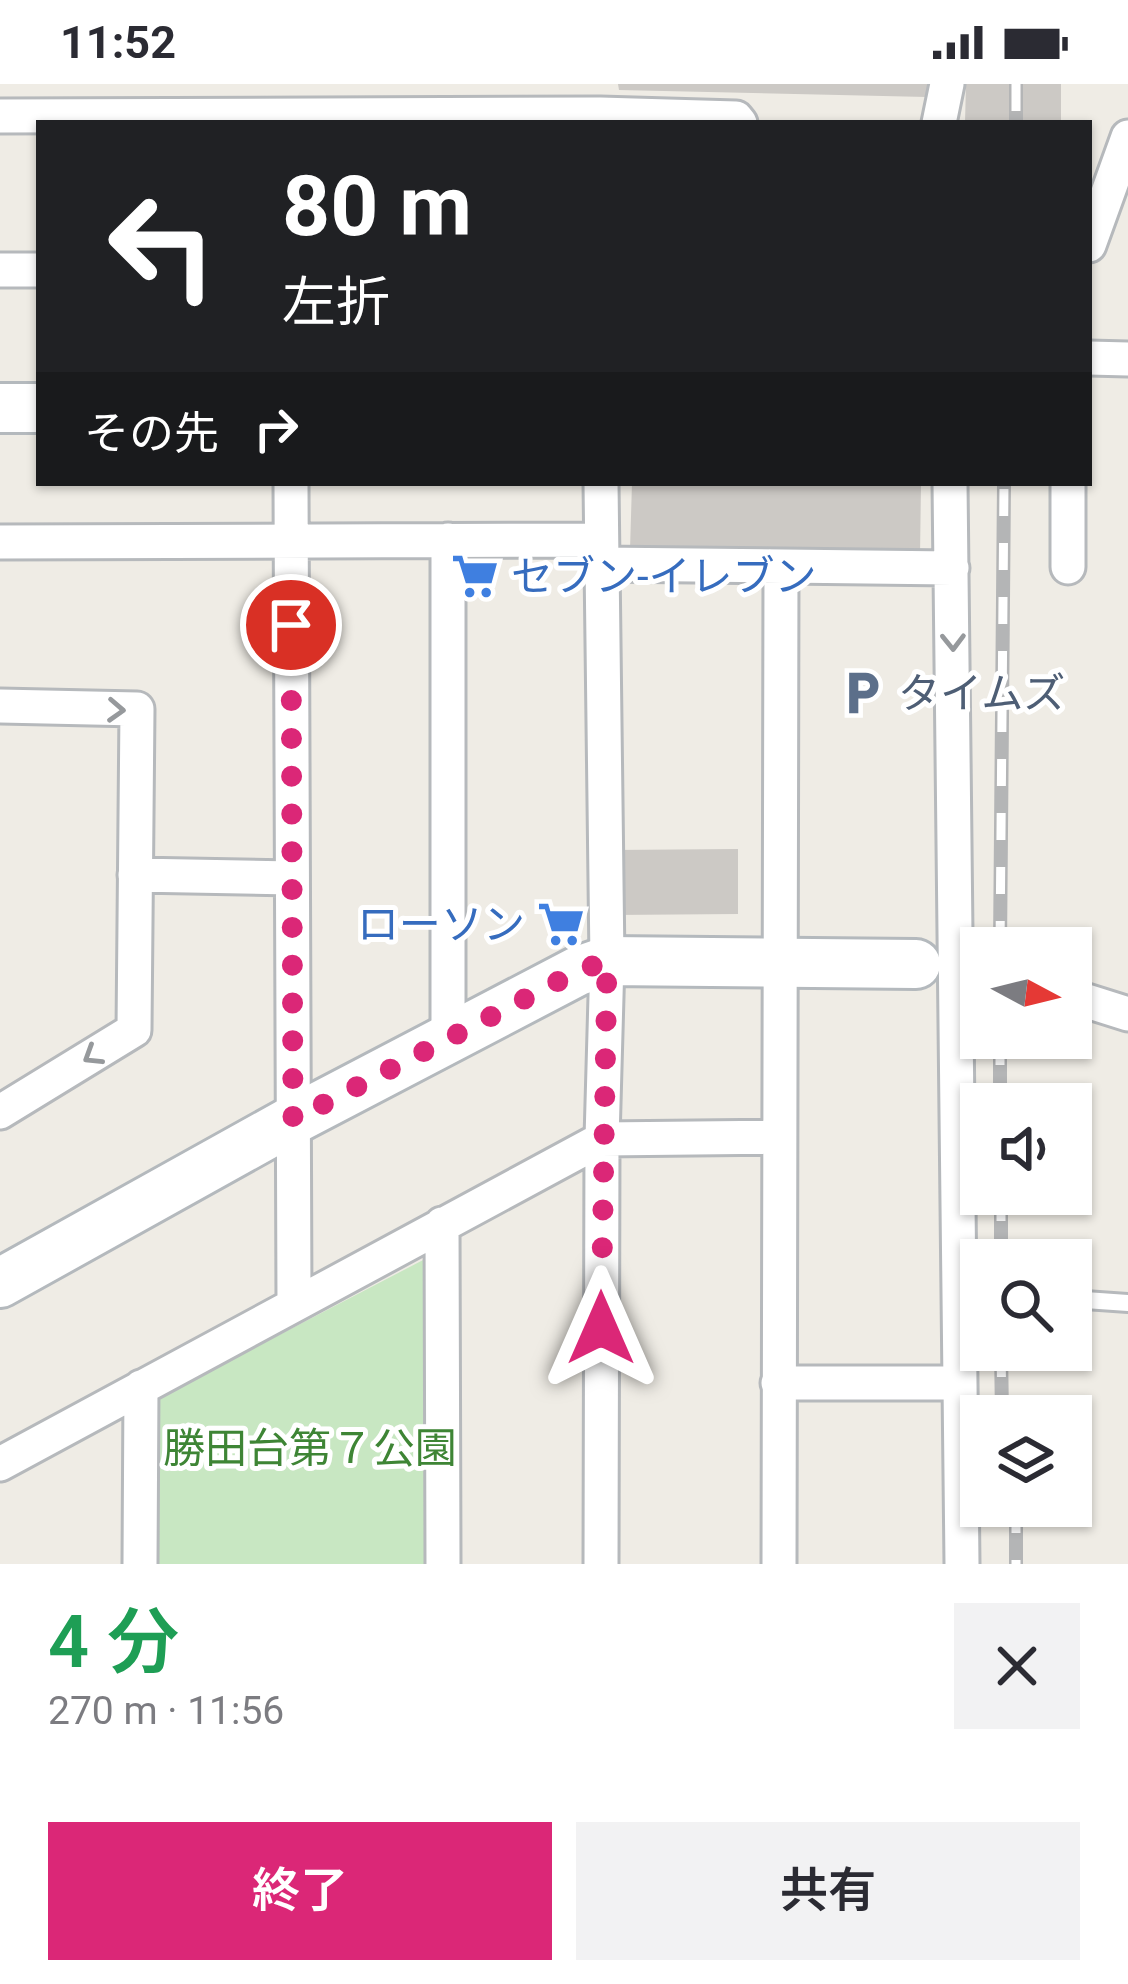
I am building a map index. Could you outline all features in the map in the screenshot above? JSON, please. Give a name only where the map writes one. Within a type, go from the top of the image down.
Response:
[{"type":"street","points":[[940,120],[946,84]]},
{"type":"street","points":[[0,116],[141,100],[290,107],[442,99],[738,120]]},
{"type":"street","points":[[1092,237],[1128,137]]},
{"type":"street","points":[[0,270],[36,270]]},
{"type":"street","points":[[1092,358],[1128,359]]},
{"type":"street","points":[[0,408],[36,408]]},
{"type":"street","points":[[291,486],[294,1304]]},
{"type":"street","points":[[601,1564],[607,961],[602,486]]},
{"type":"street","points":[[950,486],[951,967],[962,1564]]},
{"type":"street","points":[[1068,486],[1068,567]]},
{"type":"street","points":[[448,540],[448,1039]]},
{"type":"street","points":[[0,542],[448,540],[781,568],[952,568]]},
{"type":"street","points":[[779,1564],[781,568]]},
{"type":"street","points":[[0,706],[136,709],[134,1030],[0,1112]]},
{"type":"street","points":[[135,875],[292,878]]},
{"type":"street","points":[[0,1283],[293,1120],[578,971],[607,961],[951,967]]},
{"type":"street","points":[[1092,1003],[1128,1014]]},
{"type":"street","points":[[0,1464],[602,1139],[778,1137]]},
{"type":"street","points":[[442,1224],[443,1564]]},
{"type":"street","points":[[778,1383],[960,1383]]},
{"type":"street","points":[[140,1564],[141,1387]]},
{"type":"lane","points":[[1092,1300],[1128,1303]]},
{"type":"green space","name":"勝田台第７公園","points":[[425,1259],[426,1564],[159,1564],[158,1398]]},
{"type":"building","points":[[618,84],[927,84],[927,97],[619,90]]},
{"type":"building","points":[[966,84],[1061,84],[1061,120],[965,120]]},
{"type":"building","points":[[632,486],[921,486],[920,556],[630,550]]},
{"type":"building","points":[[738,849],[738,914],[613,915],[613,850]]},
{"type":"railway","points":[[1016,84],[1016,120]]},
{"type":"railway","points":[[1000,927],[1004,486]]},
{"type":"railway","points":[[1000,1059],[1000,1083]]},
{"type":"railway","points":[[1001,1215],[1001,1239]]},
{"type":"railway","points":[[1001,1371],[1002,1395]]},
{"type":"railway","points":[[1016,1527],[1016,1564]]},
{"type":"place","name":"セブン-イレブン","points":[[475,576]]},
{"type":"place","name":"タイムズ","points":[[862,693]]},
{"type":"place","name":"ローソン","points":[[561,924]]},
{"type":"route","points":[[291,625],[293,1120],[578,971],[607,961],[601,1328]]}]
